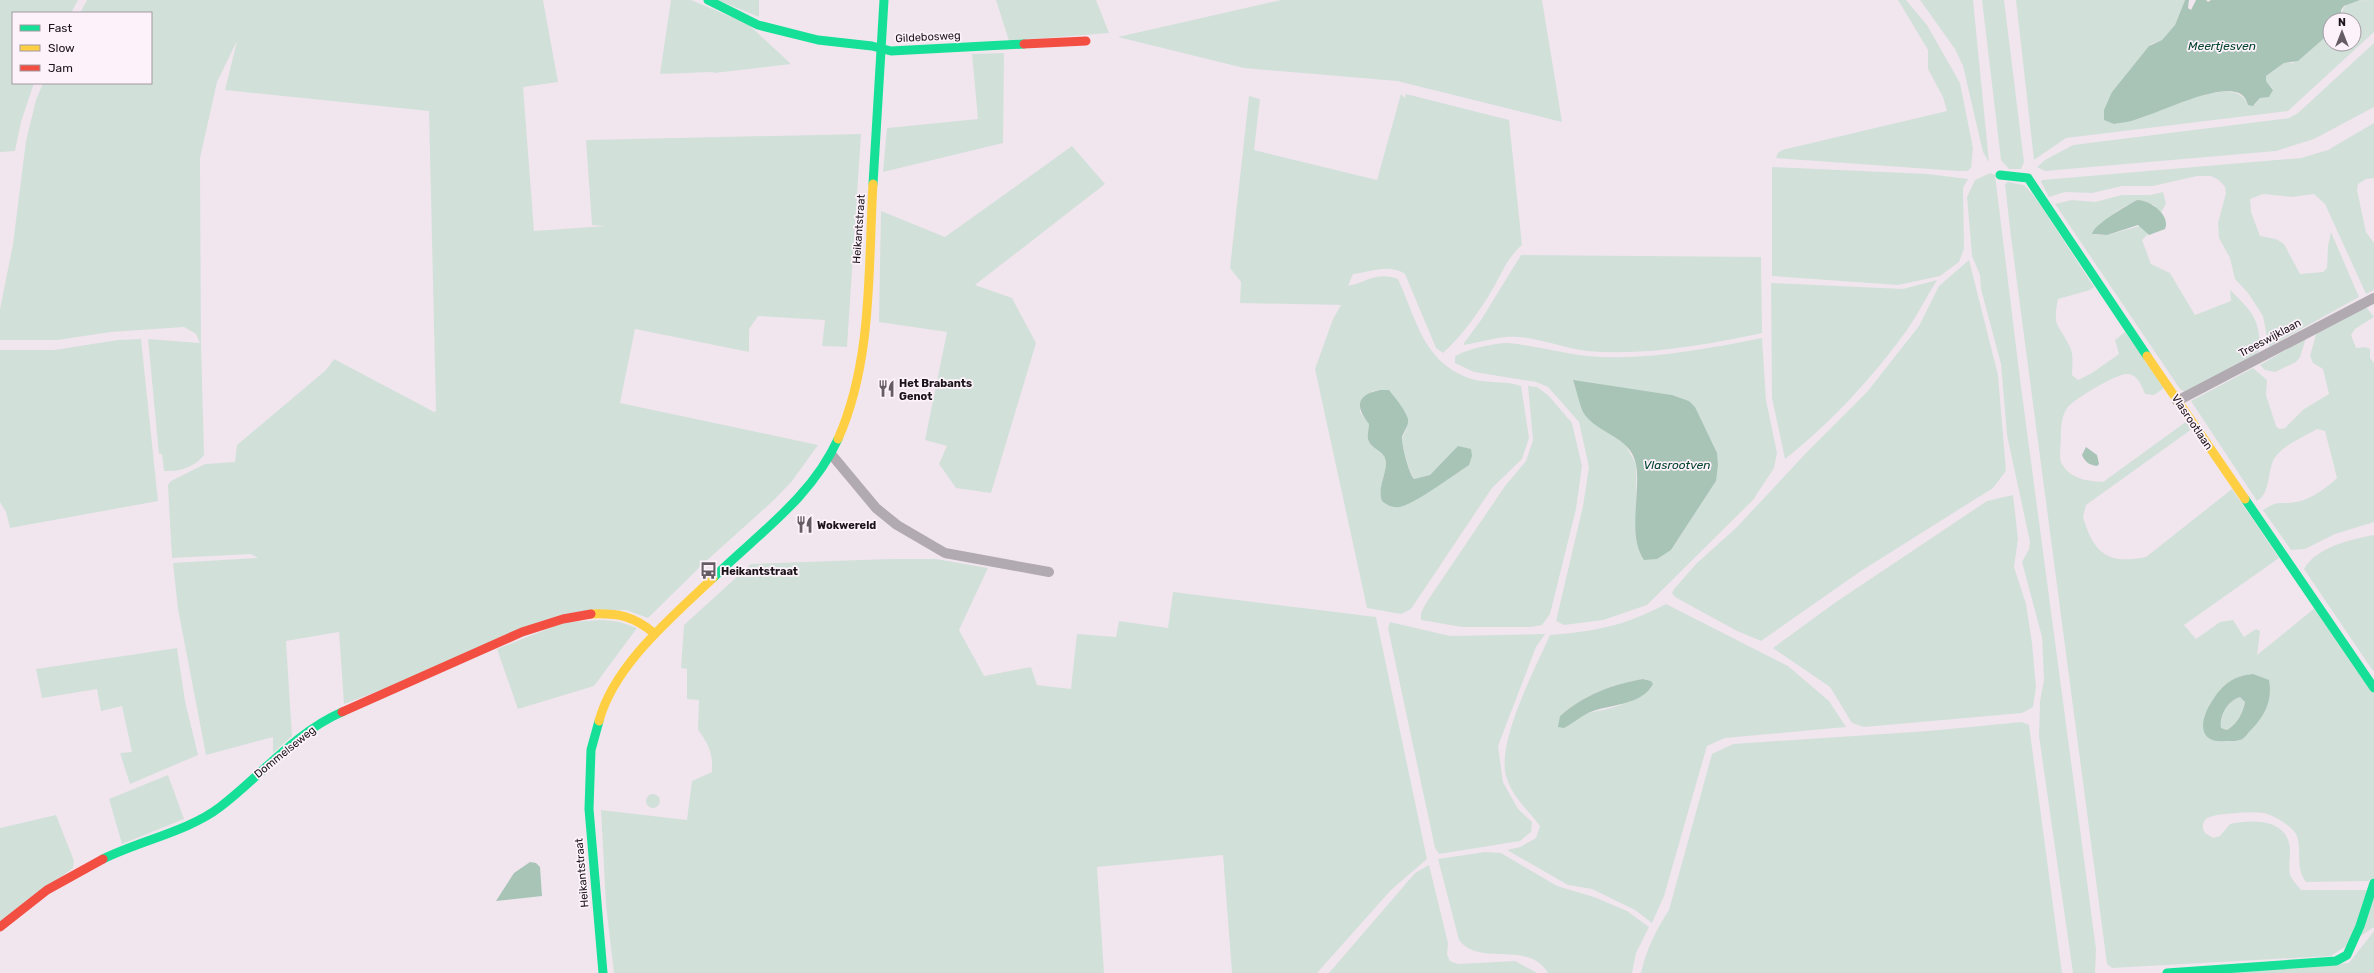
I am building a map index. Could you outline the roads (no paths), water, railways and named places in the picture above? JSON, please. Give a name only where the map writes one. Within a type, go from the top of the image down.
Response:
[{"type":"street","name":"Gildebosweg","points":[[708,0],[758,25],[818,40],[872,46],[882,50],[1086,41]]},
{"type":"street","name":"Heikantstraat","points":[[603,973],[589,809],[591,750],[602,709],[621,675],[655,634],[740,551],[791,507],[805,491],[831,454],[848,416],[861,368],[873,122],[882,50],[884,0]]},
{"type":"street","name":"Vlasrootlaan","points":[[2000,175],[2028,178],[2177,401],[2374,688]]},
{"type":"street","name":"Treeswijklaan","points":[[2177,401],[2374,298]]},
{"type":"street","points":[[831,454],[876,508],[897,525],[945,553],[1048,572]]},
{"type":"street","name":"Dommelseweg","points":[[0,927],[47,890],[87,867],[119,851],[196,821],[219,808],[295,741],[326,719],[348,709],[543,624],[578,617],[621,615],[635,619],[655,634]]},
{"type":"street","points":[[2167,973],[2336,961],[2347,955],[2360,926],[2374,883]]},
{"type":"water","name":"Meertjesven","points":[[2185,0],[2189,0],[2188,8],[2191,10],[2196,0],[2206,0],[2208,2],[2211,0],[2360,0],[2344,6],[2341,12],[2322,12],[2322,40],[2298,61],[2284,63],[2266,76],[2266,81],[2273,90],[2269,97],[2260,98],[2253,106],[2248,105],[2245,98],[2239,93],[2228,91],[2215,92],[2200,96],[2139,119],[2114,124],[2104,120],[2104,110],[2112,92],[2149,46],[2162,40],[2175,25]]},
{"type":"water","points":[[2137,200],[2153,205],[2158,209],[2165,219],[2165,229],[2149,235],[2138,225],[2107,235],[2092,234],[2094,230],[2104,221]]},
{"type":"water","name":"Vlasrootven","points":[[1573,380],[1672,395],[1689,401],[1695,407],[1717,453],[1718,465],[1716,481],[1671,550],[1657,559],[1644,560],[1636,539],[1635,526],[1637,475],[1633,454],[1620,441],[1596,425],[1583,412]]},
{"type":"water","points":[[1389,390],[1407,415],[1408,424],[1402,440],[1408,465],[1414,479],[1430,475],[1458,446],[1471,449],[1472,456],[1469,465],[1423,496],[1399,507],[1390,506],[1382,501],[1381,487],[1386,462],[1381,452],[1372,446],[1368,439],[1369,424],[1364,418],[1360,407],[1362,398],[1372,392]]},
{"type":"water","points":[[2086,447],[2097,455],[2099,464],[2097,466],[2088,463],[2083,457],[2082,455]]},
{"type":"water","points":[[2253,674],[2269,680],[2270,695],[2263,715],[2241,739],[2236,741],[2218,741],[2211,739],[2206,735],[2203,724],[2212,701],[2220,690],[2229,682],[2246,675]],"holes":[[[2240,697],[2245,702],[2243,710],[2234,725],[2227,730],[2221,728],[2221,719],[2228,705]]]},
{"type":"water","points":[[1643,679],[1651,681],[1653,684],[1641,697],[1596,710],[1588,713],[1564,728],[1558,727],[1560,716],[1589,696],[1610,687]]},
{"type":"water","points":[[530,862],[536,863],[540,867],[542,896],[496,901],[514,873]]},
{"type":"place","name":"Het Brabants Genot","points":[[886,389]]},
{"type":"place","name":"Wokwereld","points":[[804,525]]},
{"type":"place","name":"Heikantstraat","points":[[708,571]]}]
